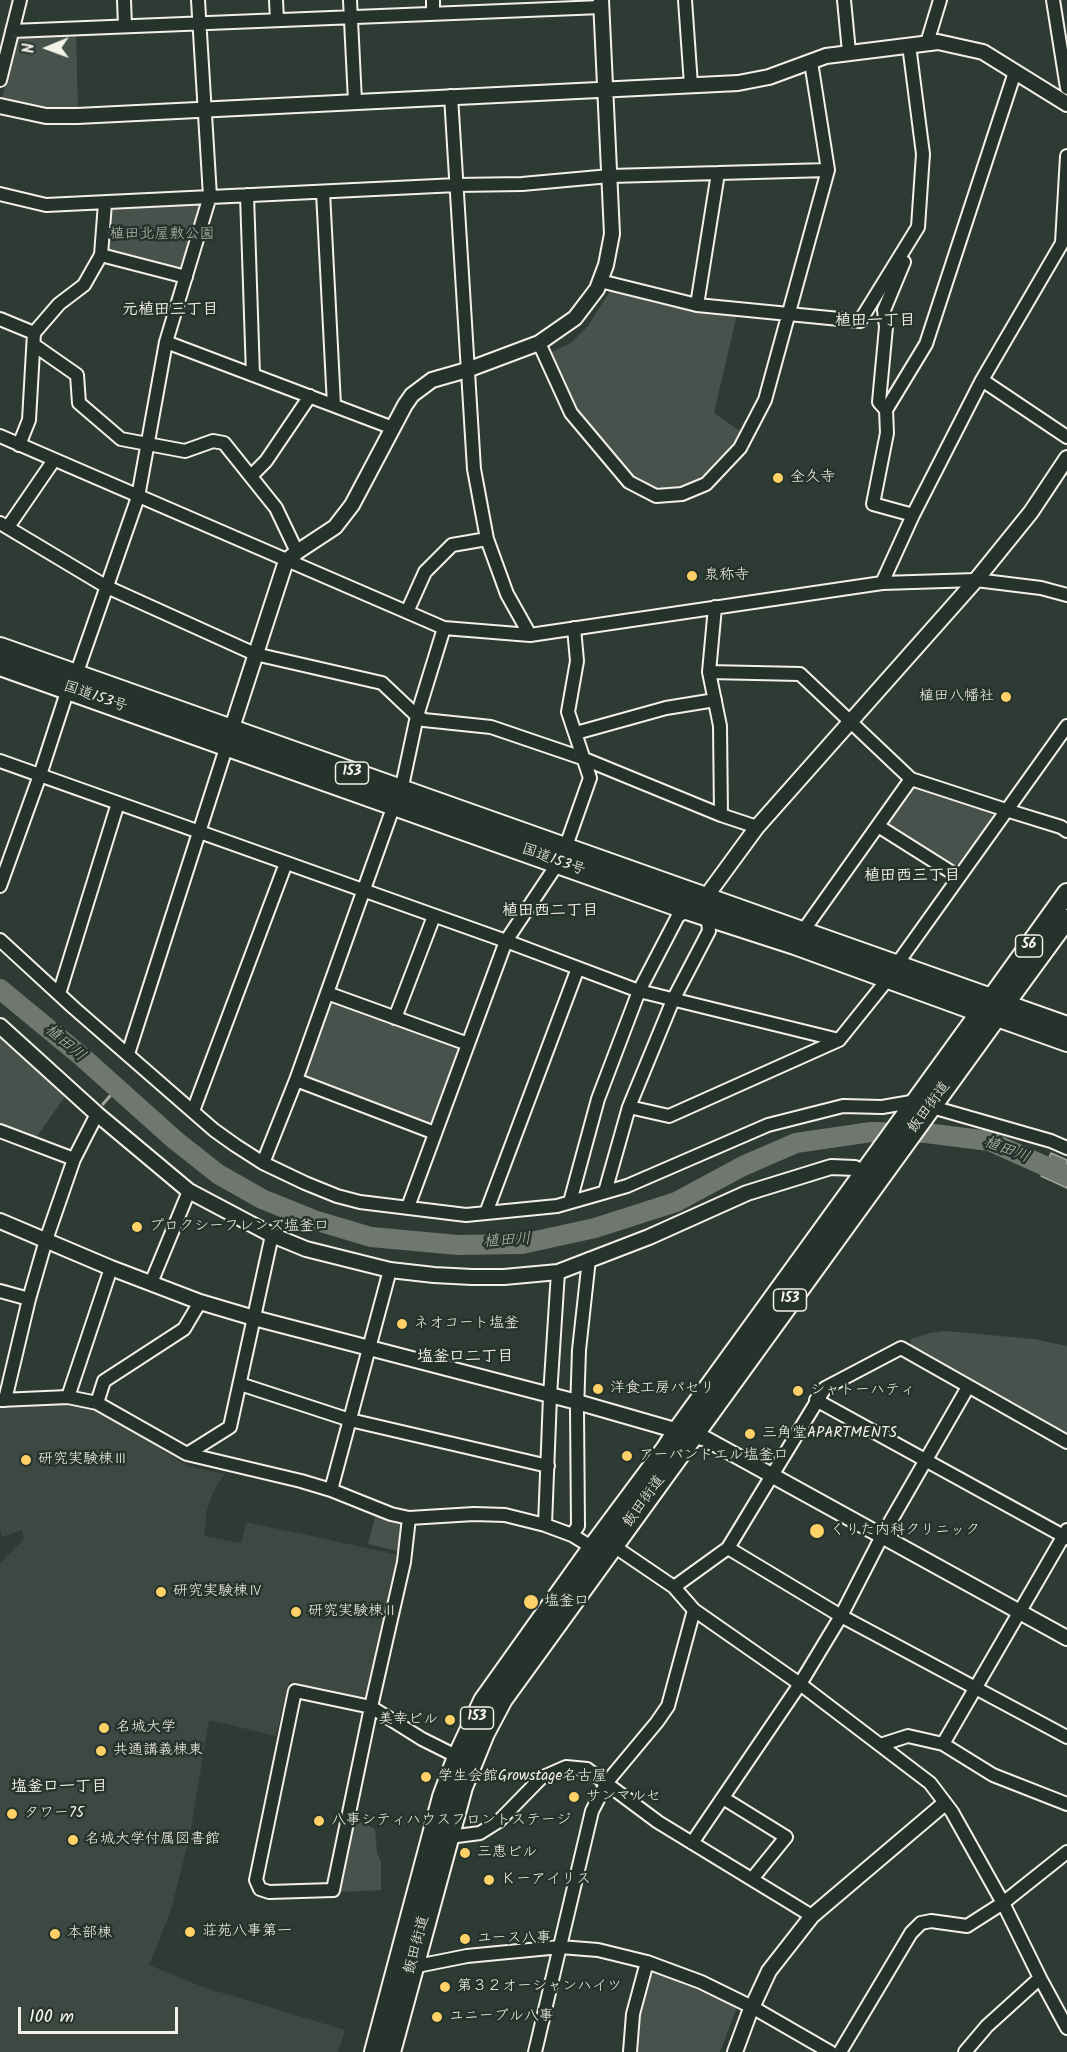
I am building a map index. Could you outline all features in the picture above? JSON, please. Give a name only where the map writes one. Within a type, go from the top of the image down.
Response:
[{"type":"highway","name":"国道153号","points":[[0,648],[72,682],[562,856],[795,944],[893,971]]},
{"type":"highway","name":"国道153号","points":[[0,665],[72,682]]},
{"type":"highway","name":"国道153号","points":[[701,908],[725,903],[803,931],[893,971],[994,1008]]},
{"type":"highway","name":"飯田街道","points":[[390,2052],[448,1835],[474,1756],[502,1700],[613,1547],[686,1433],[874,1167],[919,1111],[994,1008]]},
{"type":"highway","name":"飯田街道","points":[[375,2052],[443,1797],[458,1757],[484,1701],[666,1450],[686,1433]]},
{"type":"main road","name":"56","points":[[994,1008],[1067,893]]},
{"type":"main road","name":"56","points":[[994,1008],[1067,919]]},
{"type":"main road","points":[[994,1008],[1067,1026]]},
{"type":"main road","points":[[994,1008],[1067,1042]]},
{"type":"street","points":[[0,80],[20,0]]},
{"type":"street","points":[[124,0],[125,27]]},
{"type":"street","points":[[0,886],[108,587],[138,497],[166,342],[210,196],[198,0]]},
{"type":"street","points":[[276,0],[277,20]]},
{"type":"street","points":[[350,0],[355,101]]},
{"type":"street","points":[[433,0],[433,14]]},
{"type":"street","points":[[685,0],[691,85]]},
{"type":"street","points":[[844,0],[849,52]]},
{"type":"street","points":[[927,43],[940,0]]},
{"type":"street","points":[[1053,0],[1067,88]]},
{"type":"street","points":[[12,31],[433,14],[514,5],[601,4],[612,234],[606,265],[597,288],[575,318],[539,344],[432,380],[412,394],[346,512],[335,527],[286,561],[128,1054]]},
{"type":"street","points":[[0,106],[46,116],[738,83],[769,77],[826,56],[938,42],[982,52],[1067,104]]},
{"type":"street","points":[[886,410],[879,402],[886,327],[884,310],[918,227],[923,154],[909,45]]},
{"type":"street","points":[[539,344],[571,413],[629,482],[656,496],[682,494],[706,484],[740,448],[765,400],[828,170],[811,62]]},
{"type":"street","points":[[913,515],[873,504],[886,433],[886,410],[926,344],[1015,72]]},
{"type":"street","points":[[451,96],[474,469],[487,539],[507,594],[530,635]]},
{"type":"street","points":[[882,583],[913,515],[982,380],[1062,243],[1067,156]]},
{"type":"street","points":[[0,194],[45,205],[457,185],[522,184],[610,176],[828,170]]},
{"type":"street","points":[[697,305],[718,173]]},
{"type":"street","points":[[322,192],[334,405]]},
{"type":"street","points":[[247,195],[253,375]]},
{"type":"street","points":[[19,445],[29,420],[34,339],[59,304],[84,285],[102,255],[105,203]]},
{"type":"street","points":[[600,281],[697,305],[860,321],[918,227]]},
{"type":"street","points":[[102,255],[186,277]]},
{"type":"street","points":[[0,319],[34,339],[77,375],[80,403],[121,439],[185,451],[213,441],[224,443],[276,508],[297,552]]},
{"type":"street","points":[[166,342],[393,428]]},
{"type":"street","points":[[982,380],[1067,437]]},
{"type":"street","points":[[251,477],[266,461],[310,396]]},
{"type":"street","points":[[0,436],[444,628],[530,635],[882,583],[976,580],[1041,588],[1067,595]]},
{"type":"street","points":[[570,1202],[598,1099],[639,991],[678,916],[701,908],[726,867],[757,827],[976,580],[1031,512],[1067,458]]},
{"type":"street","points":[[54,460],[4,525],[108,587],[255,654],[382,683],[424,720],[491,727],[582,758],[721,815],[757,827]]},
{"type":"street","points":[[407,612],[425,572],[452,545],[487,539]]},
{"type":"street","points":[[715,607],[709,672],[720,726],[721,815]]},
{"type":"street","points":[[263,1163],[296,1080],[397,798],[417,716],[444,628]]},
{"type":"street","points":[[408,1208],[506,941],[562,856],[590,778],[568,712],[577,661],[574,628]]},
{"type":"street","points":[[709,672],[800,674],[911,779],[1061,826],[1067,831]]},
{"type":"street","points":[[576,733],[666,708],[715,700]]},
{"type":"street","points":[[629,1107],[669,1116],[839,1040],[893,971],[1067,726]]},
{"type":"street","points":[[0,761],[506,941],[639,991],[839,1040]]},
{"type":"street","points":[[803,931],[911,779]]},
{"type":"street","points":[[59,994],[118,803]]},
{"type":"street","points":[[878,826],[959,877]]},
{"type":"street","points":[[193,1111],[286,863]]},
{"type":"street","points":[[605,1192],[629,1107],[673,1000],[709,931],[701,908]]},
{"type":"street","points":[[395,1018],[434,916]]},
{"type":"street","points":[[0,940],[221,1135],[263,1163],[337,1196],[360,1202],[466,1215],[556,1206],[627,1186],[768,1125],[843,1106],[919,1111],[1051,1141],[1067,1148]]},
{"type":"street","points":[[486,1213],[578,968]]},
{"type":"street","points":[[327,993],[468,1044]]},
{"type":"street","points":[[0,1026],[97,1114],[189,1191],[272,1235],[317,1252],[390,1270],[472,1277],[504,1277],[558,1272],[649,1237],[747,1193],[831,1167],[874,1167]]},
{"type":"street","points":[[296,1080],[435,1133]]},
{"type":"street","points":[[97,1114],[74,1159],[46,1240],[2,1400],[68,1397],[97,1404],[187,1454],[301,1481],[331,1490],[370,1507],[409,1518],[474,1514],[505,1515],[572,1535],[593,1548],[613,1547],[674,1587],[694,1610],[800,1684],[930,1783],[952,1812],[1003,1903],[1067,2028]]},
{"type":"street","points":[[0,1131],[74,1159]]},
{"type":"street","points":[[151,1283],[189,1191]]},
{"type":"street","points":[[0,1221],[111,1268],[200,1302],[577,1402],[706,1439],[1067,1638]]},
{"type":"street","points":[[187,1454],[230,1427],[272,1235]]},
{"type":"street","points":[[572,1535],[578,1527],[579,1350],[589,1259]]},
{"type":"street","points":[[68,1397],[111,1268]]},
{"type":"street","points":[[331,1490],[390,1270]]},
{"type":"street","points":[[545,1526],[558,1272]]},
{"type":"street","points":[[0,1291],[29,1299]]},
{"type":"street","points":[[97,1404],[104,1381],[184,1329],[200,1302]]},
{"type":"street","points":[[674,1587],[728,1548],[825,1388],[901,1348],[1067,1442]]},
{"type":"street","points":[[240,1384],[350,1420],[548,1466]]},
{"type":"street","points":[[692,1843],[800,1684],[841,1616],[882,1536],[968,1387]]},
{"type":"street","points":[[816,1400],[1066,1535],[943,1744]]},
{"type":"street","points":[[409,1518],[404,1562],[371,1707],[333,1890],[269,1892],[260,1889],[256,1880],[295,1691],[371,1707],[422,1739],[458,1757]]},
{"type":"street","points":[[728,1548],[841,1616],[1067,1737]]},
{"type":"street","points":[[535,2052],[592,1811],[607,1782],[668,1706],[694,1610]]},
{"type":"street","points":[[880,1745],[908,1736],[943,1744],[993,1775],[1067,1804]]},
{"type":"street","points":[[448,1835],[480,1833],[499,1821],[541,1778],[566,1767],[587,1769],[658,1822],[812,1916]]},
{"type":"street","points":[[723,1798],[786,1837],[752,1879]]},
{"type":"street","points":[[735,2052],[769,1971],[812,1916],[944,1804]]},
{"type":"street","points":[[840,2052],[910,1934],[921,1923],[931,1921],[968,1926],[1003,1903],[1067,1852]]},
{"type":"street","points":[[412,1967],[467,1956],[560,1947],[598,1950],[647,1962],[701,1982],[752,2007],[830,2052]]},
{"type":"street","points":[[630,2052],[633,2014],[647,1962]]},
{"type":"street","points":[[965,2052],[987,2026],[1040,1977]]},
{"type":"shaded area","points":[[1051,1153],[1067,1160],[1067,1188],[1041,1176]]},
{"type":"shaded area","name":"名城大学","points":[[52,1403],[77,1405],[104,1413],[188,1466],[225,1474],[215,1488],[207,1509],[204,1536],[241,1543],[246,1522],[395,1554],[398,1560],[367,1694],[360,1698],[289,1682],[276,1736],[209,1720],[189,1840],[170,1913],[149,1965],[203,1987],[345,2030],[338,2052],[0,2052],[0,1563],[24,1539],[22,1530],[2,1537],[0,1528],[0,1406]]},
{"type":"green space","points":[[76,36],[78,111],[49,110],[1,102],[18,37]]},
{"type":"green space","name":"植田北屋敷公園","points":[[200,204],[182,270],[107,251],[110,209]]},
{"type":"green space","points":[[610,291],[678,308],[737,314],[714,413],[743,433],[715,468],[692,484],[669,491],[644,487],[624,474],[575,410],[550,353],[571,343],[588,326]]},
{"type":"green space","points":[[911,787],[991,812],[994,818],[957,871],[884,825]]},
{"type":"green space","points":[[331,1000],[463,1045],[429,1126],[302,1078]]},
{"type":"green space","points":[[0,1039],[66,1095],[35,1139],[0,1125]]},
{"type":"green space","points":[[944,1331],[1034,1339],[1067,1346],[1067,1434],[910,1347],[911,1339]]},
{"type":"green space","points":[[376,1514],[404,1521],[401,1552],[368,1544]]},
{"type":"green space","points":[[354,1819],[375,1829],[377,1853],[381,1862],[381,1890],[340,1892]]},
{"type":"green space","points":[[652,1970],[737,2007],[720,2052],[638,2052],[639,2016]]},
{"type":"waterway","name":"植田川","points":[[0,989],[80,1055],[175,1140],[218,1174],[262,1199],[314,1220],[371,1237],[458,1245],[522,1244],[595,1228],[676,1202],[743,1166],[796,1143],[871,1132],[926,1133],[989,1141],[1067,1176]]},
{"type":"waterway","points":[[103,1104],[117,1088]]},
{"type":"place","name":"全久寺","points":[[778,478]]},
{"type":"place","name":"泉称寺","points":[[692,576]]},
{"type":"place","name":"植田八幡社","points":[[1006,697]]},
{"type":"place","name":"プロクシーフレンズ塩釜口","points":[[137,1227]]},
{"type":"place","name":"ネオコート塩釜","points":[[402,1324]]},
{"type":"place","name":"洋食工房パセリ","points":[[598,1389]]},
{"type":"place","name":"シャトーハティ","points":[[798,1391]]},
{"type":"place","name":"三角堂APARTMENTS","points":[[750,1434]]},
{"type":"place","name":"アーバンドエル塩釜口","points":[[627,1456]]},
{"type":"place","name":"研究実験棟Ⅲ","points":[[26,1460]]},
{"type":"place","name":"くりた内科クリニック","points":[[817,1531]]},
{"type":"place","name":"研究実験棟Ⅳ","points":[[161,1592]]},
{"type":"place","name":"塩釜口","points":[[531,1602]]},
{"type":"place","name":"研究実験棟Ⅱ","points":[[296,1612]]},
{"type":"place","name":"美幸ビル","points":[[450,1720]]},
{"type":"place","name":"名城大学","points":[[104,1728]]},
{"type":"place","name":"共通講義棟東","points":[[101,1751]]},
{"type":"place","name":"学生会館Growstage名古屋","points":[[426,1777]]},
{"type":"place","name":"サンマルセ","points":[[574,1797]]},
{"type":"place","name":"タワー75","points":[[12,1814]]},
{"type":"place","name":"八事シティハウスフロントステージ","points":[[319,1821]]},
{"type":"place","name":"名城大学付属図書館","points":[[73,1840]]},
{"type":"place","name":"三恵ビル","points":[[465,1853]]},
{"type":"place","name":"Ｋーアイリス","points":[[489,1880]]},
{"type":"place","name":"荘苑八事第一","points":[[190,1932]]},
{"type":"place","name":"本部棟","points":[[55,1934]]},
{"type":"place","name":"ユース八事","points":[[465,1939]]},
{"type":"place","name":"第３２オーシャンハイツ","points":[[445,1987]]},
{"type":"place","name":"ユニーブル八事","points":[[437,2017]]},
{"type":"district","name":"元植田三丁目","points":[[170,311]]},
{"type":"district","name":"植田一丁目","points":[[875,322]]},
{"type":"district","name":"植田西三丁目","points":[[912,877]]},
{"type":"district","name":"植田西二丁目","points":[[550,912]]},
{"type":"district","name":"塩釜口二丁目","points":[[465,1358]]},
{"type":"district","name":"塩釜口一丁目","points":[[59,1788]]}]
